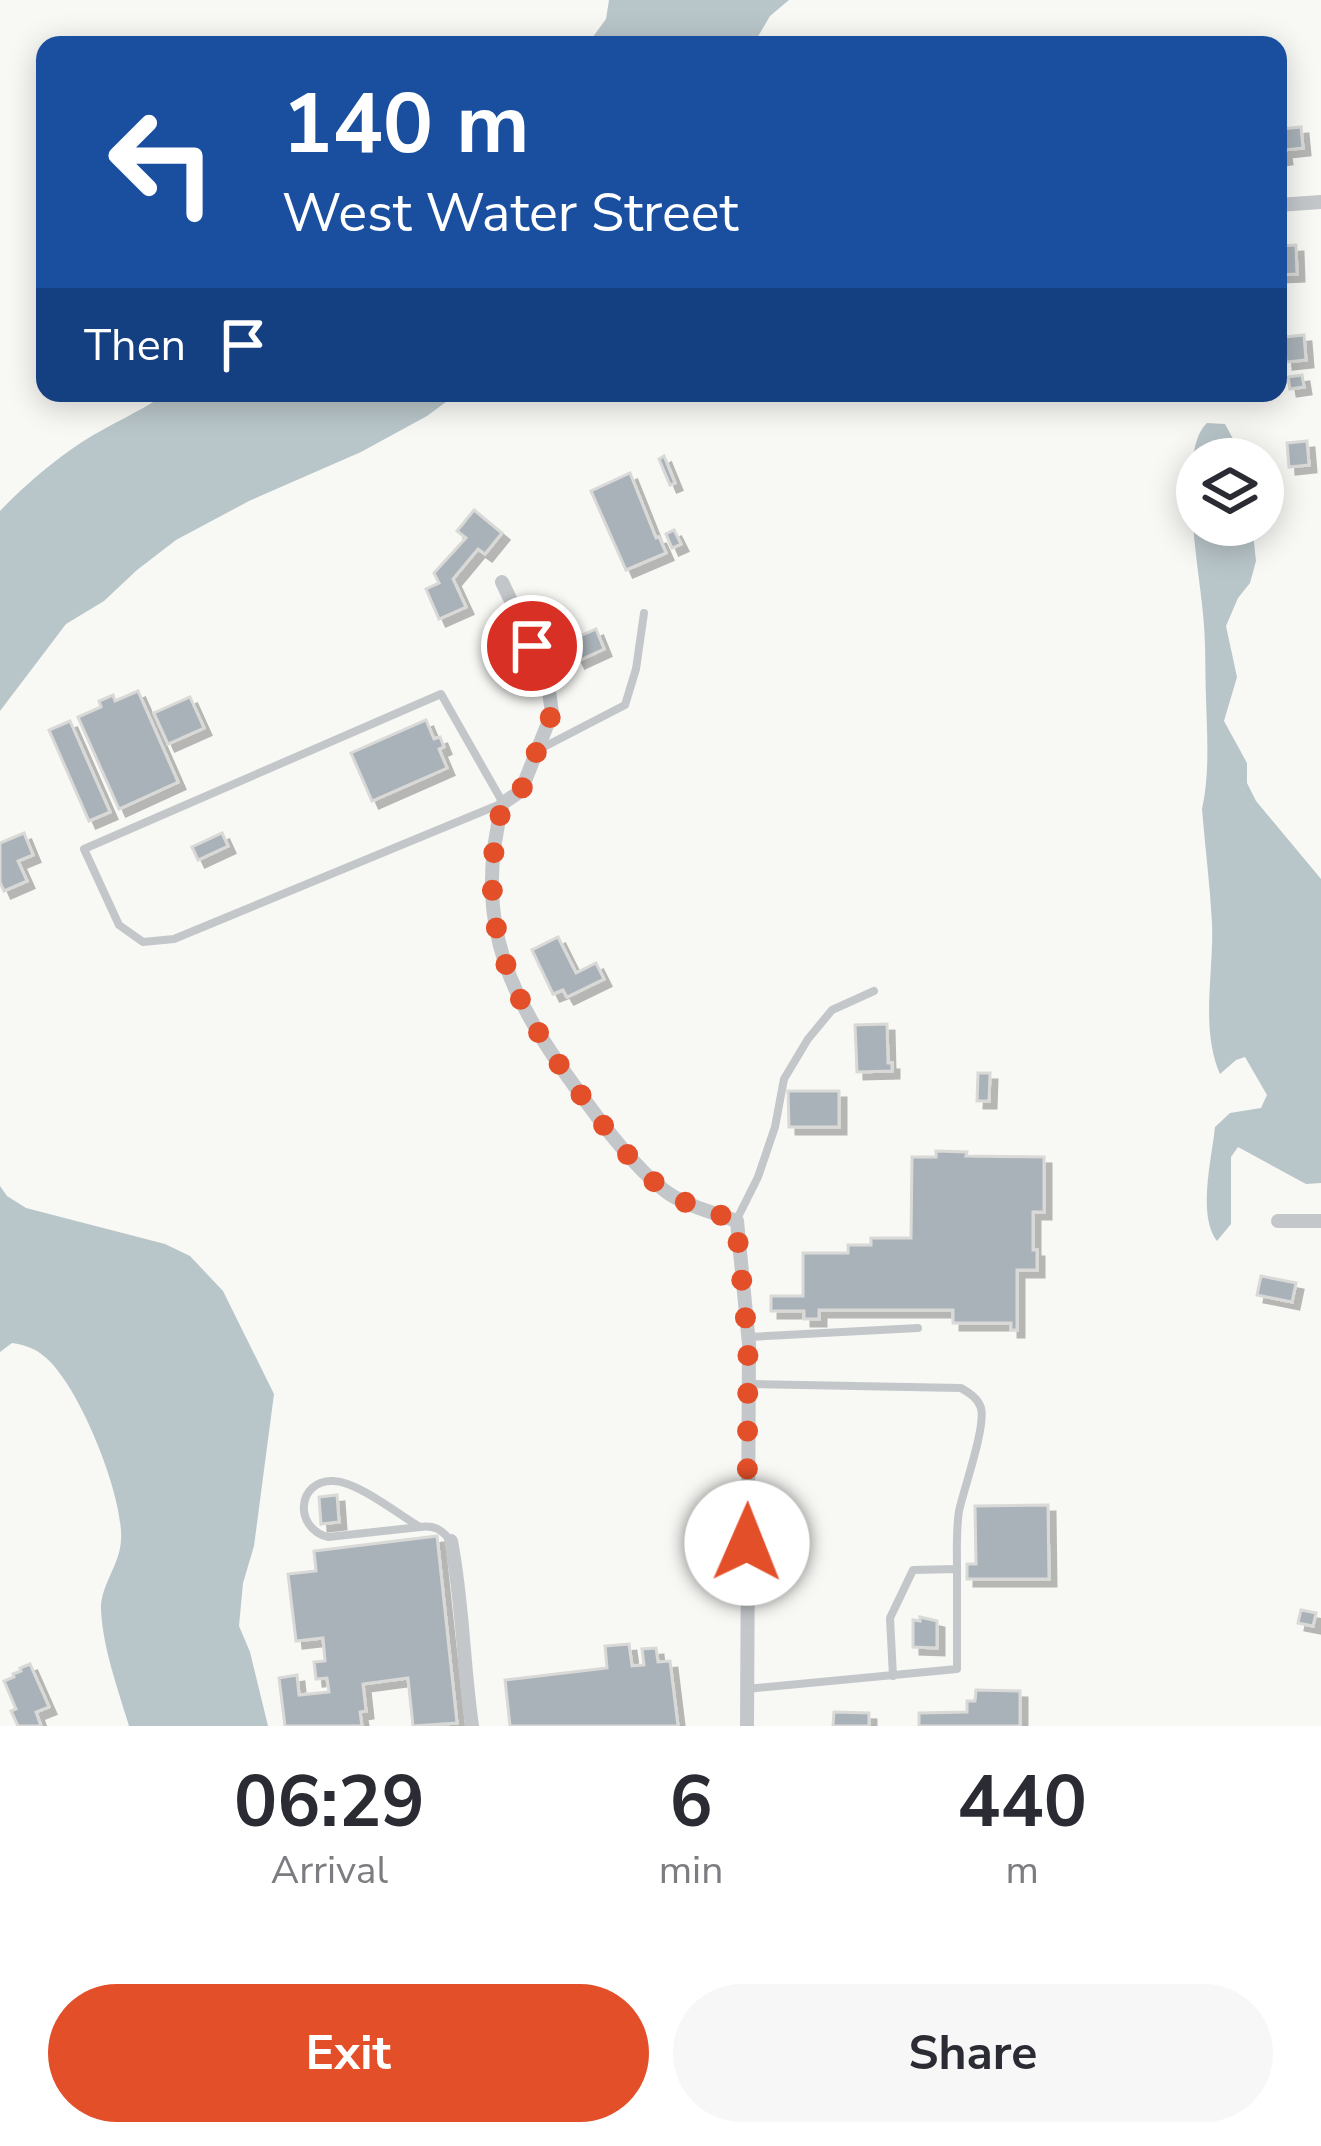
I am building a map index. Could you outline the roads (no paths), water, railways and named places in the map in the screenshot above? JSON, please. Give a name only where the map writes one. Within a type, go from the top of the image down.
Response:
[{"type":"street","points":[[1287,204],[1321,202]]},
{"type":"street","points":[[502,583],[547,677],[552,713],[521,791],[503,803],[494,851],[493,907],[502,957],[527,1014],[614,1138],[668,1193],[736,1221],[748,1337],[747,1726]]},
{"type":"street","points":[[1278,1221],[1321,1221]]},
{"type":"street","points":[[452,1541],[472,1726]]},
{"type":"lane","points":[[538,749],[625,705],[644,613]]},
{"type":"lane","points":[[441,694],[503,803],[174,939],[142,942],[118,925],[84,849],[441,694]]},
{"type":"lane","points":[[736,1221],[770,1143],[784,1079],[808,1039],[832,1010],[874,992]]},
{"type":"lane","points":[[748,1337],[918,1328]]},
{"type":"lane","points":[[746,1689],[957,1669],[956,1530],[982,1409],[961,1388],[748,1384]]},
{"type":"lane","points":[[420,1527],[336,1481],[319,1483],[307,1493],[303,1508],[315,1534],[328,1537],[430,1526],[452,1541]]},
{"type":"lane","points":[[893,1676],[890,1618],[914,1570],[957,1569]]}]
